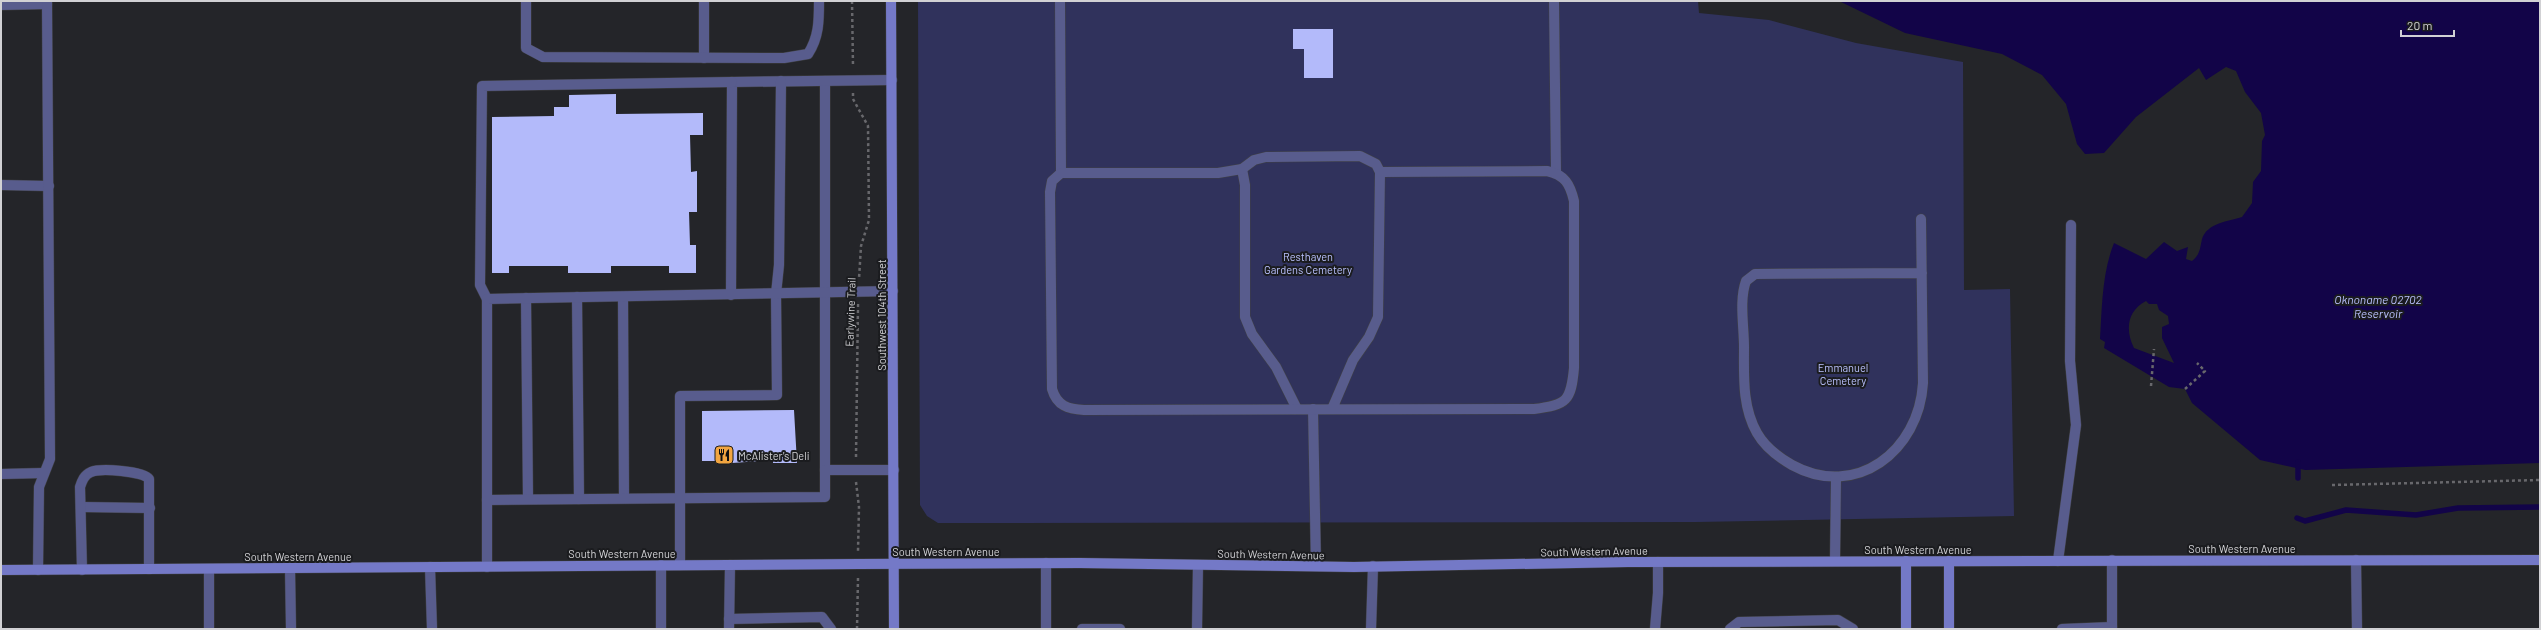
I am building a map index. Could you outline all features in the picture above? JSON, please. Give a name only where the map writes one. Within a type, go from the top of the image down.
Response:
[{"type":"main road","name":"Southwest 104th Street","points":[[891,1],[894,629]]},
{"type":"main road","name":"South Western Avenue","points":[[1,570],[1046,563],[1373,566],[1835,561],[2540,560]]},
{"type":"main road","points":[[1906,561],[1906,629]]},
{"type":"main road","points":[[1949,561],[1949,629]]},
{"type":"street","points":[[526,1],[526,48],[543,57],[704,58],[784,58],[808,54],[815,43],[819,26],[819,1]]},
{"type":"street","points":[[704,1],[704,58]]},
{"type":"street","points":[[1060,1],[1061,173]]},
{"type":"street","points":[[1554,1],[1556,173]]},
{"type":"street","points":[[1,5],[47,3],[50,459],[39,487],[38,570]]},
{"type":"street","points":[[487,566],[487,299],[480,285],[482,86],[892,80]]},
{"type":"street","points":[[680,565],[680,396],[777,395],[776,294],[779,265],[781,81]]},
{"type":"street","points":[[487,500],[825,497],[827,292],[825,81]]},
{"type":"street","points":[[731,295],[732,82]]},
{"type":"street","points":[[1332,409],[1353,360],[1369,337],[1378,317],[1380,172],[1376,164],[1360,156],[1266,157],[1254,160],[1242,169],[1218,173],[1061,173],[1052,181],[1050,192],[1051,380],[1053,393],[1060,404],[1084,410],[1534,409],[1559,405],[1567,400],[1571,393],[1574,368],[1574,201],[1568,183],[1563,176],[1547,171],[1380,172]]},
{"type":"street","points":[[1242,169],[1245,185],[1245,317],[1252,334],[1276,367],[1297,409]]},
{"type":"street","points":[[1,185],[49,186]]},
{"type":"street","points":[[1921,219],[1922,274],[1923,383],[1922,398],[1916,420],[1905,441],[1888,457],[1858,473],[1836,477],[1812,473],[1781,459],[1766,446],[1750,419],[1744,391],[1744,299],[1746,281],[1756,274],[1922,274]]},
{"type":"street","points":[[2058,561],[2076,425],[2070,361],[2071,225]]},
{"type":"street","points":[[487,299],[893,291]]},
{"type":"street","points":[[623,297],[624,498]]},
{"type":"street","points":[[526,298],[528,499]]},
{"type":"street","points":[[577,298],[579,499]]},
{"type":"street","points":[[1313,409],[1316,566]]},
{"type":"street","points":[[825,470],[894,470]]},
{"type":"street","points":[[82,570],[82,479],[90,472],[138,472],[146,474],[149,479],[150,508],[149,569]]},
{"type":"street","points":[[1,474],[44,473]]},
{"type":"street","points":[[1835,561],[1836,477]]},
{"type":"street","points":[[81,506],[150,508]]},
{"type":"street","points":[[2062,629],[2112,628],[2112,560]]},
{"type":"street","points":[[2356,560],[2357,629]]},
{"type":"street","points":[[1655,629],[1658,593],[1658,562]]},
{"type":"street","points":[[1046,563],[1046,629]]},
{"type":"street","points":[[661,565],[661,629]]},
{"type":"street","points":[[730,565],[729,624],[822,618],[831,629]]},
{"type":"street","points":[[1197,629],[1198,565]]},
{"type":"street","points":[[1371,629],[1373,566]]},
{"type":"street","points":[[430,567],[432,629]]},
{"type":"street","points":[[290,568],[291,629]]},
{"type":"street","points":[[209,569],[209,629]]},
{"type":"street","points":[[1730,629],[1740,622],[1838,620],[1853,629]]},
{"type":"street","points":[[1082,629],[1120,629]]},
{"type":"path","name":"Earlywine Trail","points":[[852,1],[853,99],[868,126],[869,220],[861,246],[859,292],[855,470],[859,507],[857,629]]},
{"type":"path","points":[[2151,386],[2154,349]]},
{"type":"path","points":[[2185,388],[2204,371],[2197,363]]},
{"type":"path","points":[[2332,485],[2540,480]]},
{"type":"green space","name":"Resthaven Gardens Cemetery","points":[[918,1],[1698,1],[1699,13],[1769,20],[1856,43],[1963,62],[1964,290],[2010,289],[2014,516],[1696,522],[938,523],[927,516],[920,505]]},
{"type":"water","name":"Oknoname 02702 Reservoir","points":[[1839,1],[2540,1],[2540,463],[2305,470],[2260,460],[2192,403],[2185,389],[2169,387],[2104,348],[2105,342],[2100,339],[2105,278],[2114,243],[2146,259],[2164,242],[2177,251],[2188,247],[2186,259],[2192,261],[2198,254],[2202,239],[2209,229],[2213,226],[2242,217],[2252,203],[2253,182],[2261,171],[2262,141],[2265,135],[2261,113],[2245,92],[2236,71],[2226,67],[2206,80],[2199,68],[2136,117],[2104,153],[2085,154],[2077,144],[2066,104],[2042,75],[2002,54],[1905,33]],"holes":[[[2146,301],[2149,304],[2157,304],[2159,310],[2168,316],[2169,324],[2162,327],[2162,338],[2174,363],[2134,348],[2131,341],[2129,334],[2131,316],[2140,305]]]},
{"type":"building","points":[[1293,29],[1333,29],[1333,78],[1304,78],[1304,49],[1293,49]]},
{"type":"building","points":[[616,94],[616,114],[703,113],[703,135],[690,135],[691,172],[697,171],[697,212],[689,212],[690,245],[696,245],[696,273],[669,273],[669,266],[611,266],[611,273],[568,273],[568,266],[509,266],[509,273],[492,273],[492,117],[554,116],[554,107],[569,107],[569,95]]},
{"type":"building","points":[[794,410],[797,463],[773,463],[773,460],[718,464],[718,461],[702,461],[702,411]]},
{"type":"waterway","points":[[2298,462],[2298,478]]},
{"type":"waterway","points":[[2297,518],[2305,521],[2346,510],[2416,515],[2458,508],[2540,507]]},
{"type":"place","name":"McAlister's Deli","points":[[724,455]]},
{"type":"park label","name":"Emmanuel Cemetery","points":[[1843,373]]}]
